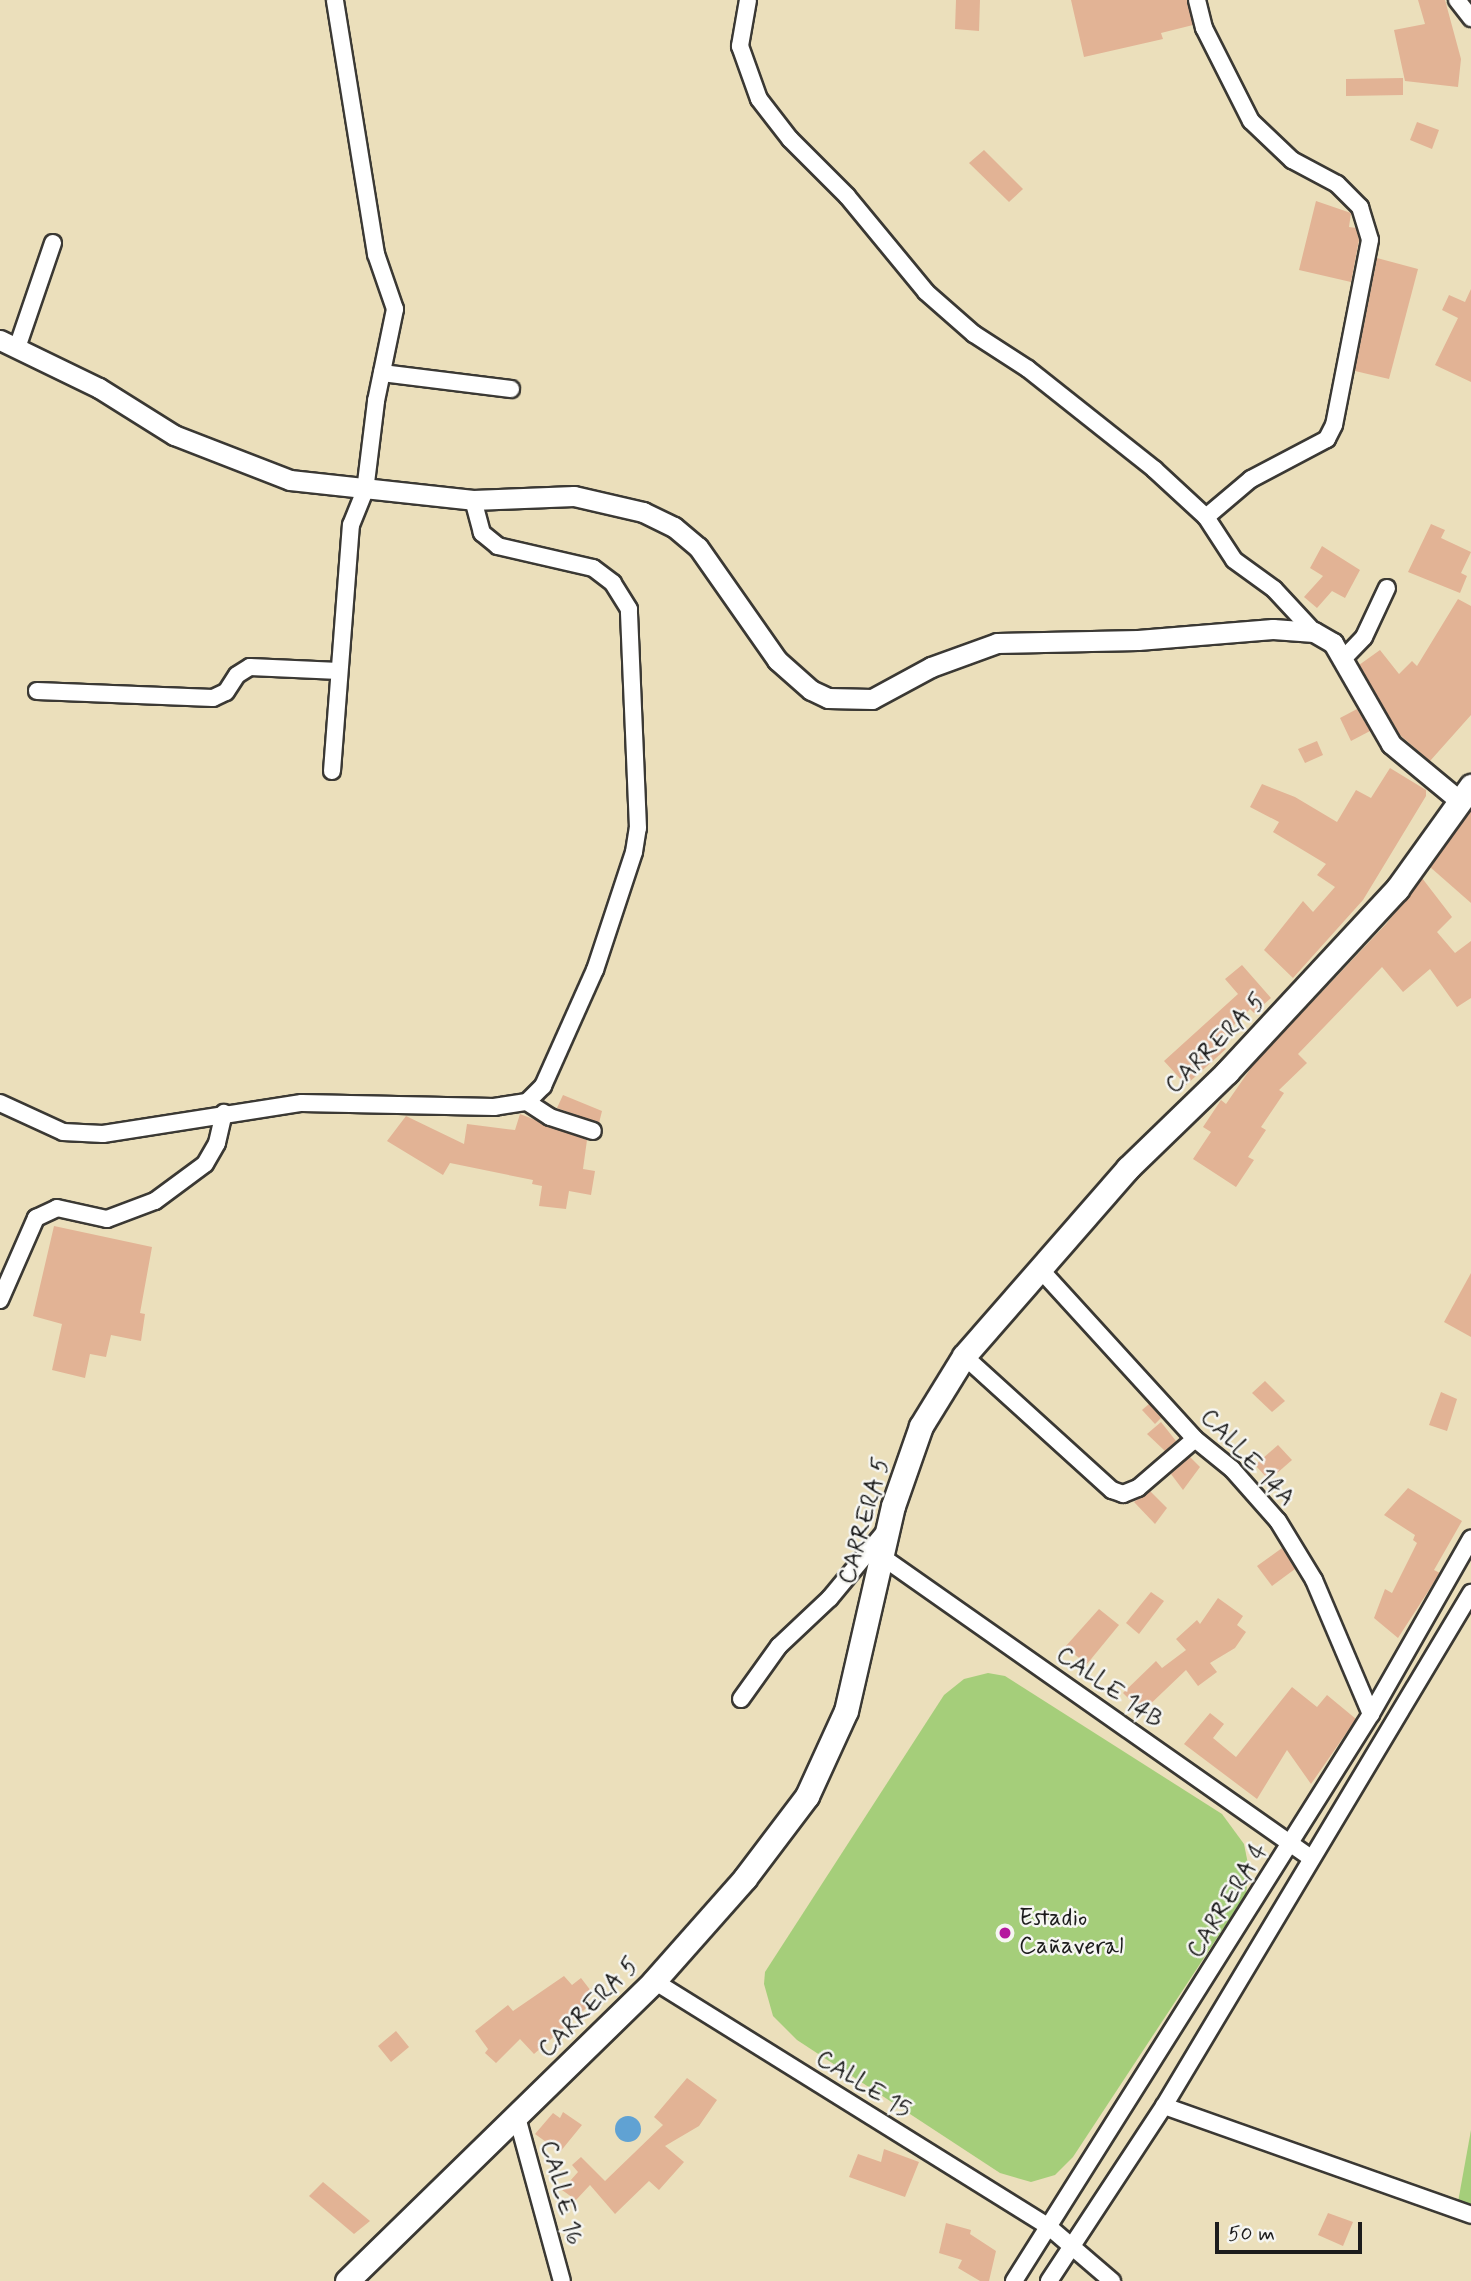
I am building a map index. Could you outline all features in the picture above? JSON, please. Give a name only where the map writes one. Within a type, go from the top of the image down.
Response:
[{"type":"main road","name":"CARRERA 5","points":[[346,2281],[654,1982],[746,1878],[807,1796],[846,1711],[888,1525],[921,1426],[964,1356],[1128,1168],[1317,978],[1396,889],[1466,794]]},
{"type":"street","points":[[332,771],[351,525],[365,491],[382,373],[396,309],[376,254],[335,0]]},
{"type":"street","points":[[748,0],[740,46],[758,99],[790,139],[847,196],[926,292],[974,334],[1028,369],[1154,469],[1206,517],[1234,560],[1274,589],[1314,632],[1333,643],[1391,744],[1466,794]]},
{"type":"street","points":[[1197,0],[1204,29],[1251,121],[1292,160],[1337,184],[1360,206],[1370,240],[1334,425],[1327,439],[1251,479],[1206,517]]},
{"type":"street","points":[[1457,0],[1471,18]]},
{"type":"street","points":[[53,243],[8,344],[99,388],[174,435],[226,458],[290,480],[365,491],[473,500],[574,496],[606,500],[674,527],[698,547],[777,660],[811,690],[828,698],[872,699],[931,667],[998,643],[1138,640],[1273,629],[1314,632]]},
{"type":"street","points":[[382,373],[511,389]]},
{"type":"street","points":[[473,500],[482,533],[498,546],[593,568],[613,583],[629,609],[638,828],[634,852],[595,970],[555,1068],[527,1102]]},
{"type":"street","points":[[1343,659],[1364,637],[1387,588]]},
{"type":"street","points":[[37,691],[213,698],[226,692],[237,675],[250,667],[339,671]]},
{"type":"street","points":[[0,1103],[63,1132],[141,1131],[225,1113],[302,1103],[494,1107],[527,1102],[550,1117],[593,1131]]},
{"type":"street","points":[[0,1300],[36,1218],[57,1208],[107,1219],[155,1201],[205,1164],[217,1143],[225,1113]]},
{"type":"street","name":"CALLE 14A","points":[[1040,1268],[1195,1438],[1232,1469],[1278,1521],[1314,1580],[1371,1714]]},
{"type":"street","points":[[964,1356],[1112,1490],[1123,1494],[1138,1488],[1195,1438]]},
{"type":"street","points":[[741,1699],[779,1646],[830,1598],[888,1525]]},
{"type":"street","name":"CARRERA 4","points":[[1014,2281],[1371,1714],[1471,1539]]},
{"type":"street","name":"CALLE 14B","points":[[881,1556],[1311,1858]]},
{"type":"street","name":"CARRERA 4","points":[[1049,2281],[1164,2106],[1471,1593]]},
{"type":"street","name":"CALLE 15","points":[[654,1982],[1049,2227],[1112,2281]]},
{"type":"street","points":[[1164,2106],[1471,2215]]},
{"type":"street","name":"CALLE 16","points":[[517,2117],[562,2281]]},
{"type":"green space","name":"Estadio Cañaveral","points":[[988,1673],[1005,1676],[1222,1814],[1244,1844],[1249,1869],[1246,1894],[1073,2157],[1055,2175],[1031,2182],[1000,2173],[797,2040],[773,2016],[764,1984],[765,1972],[944,1695],[964,1679]]},
{"type":"green space","points":[[1471,2130],[1471,2205],[1458,2202]]},
{"type":"water","points":[[628,2116],[637,2120],[641,2129],[637,2138],[628,2142],[619,2138],[615,2129],[619,2120]]},
{"type":"building","points":[[956,0],[980,0],[979,31],[955,29]]},
{"type":"building","points":[[1071,0],[1187,0],[1193,25],[1161,33],[1163,39],[1084,57]]},
{"type":"building","points":[[1418,0],[1445,0],[1461,59],[1458,87],[1405,81],[1394,30],[1425,24]]},
{"type":"building","points":[[1403,78],[1403,95],[1346,96],[1346,79]]},
{"type":"building","points":[[1417,122],[1439,130],[1432,149],[1410,140]]},
{"type":"building","points":[[984,150],[1023,189],[1009,202],[969,163]]},
{"type":"building","points":[[1316,201],[1351,213],[1349,227],[1356,228],[1359,240],[1351,282],[1299,270]]},
{"type":"building","points":[[1377,258],[1418,269],[1389,379],[1355,371]]},
{"type":"building","points":[[1471,289],[1471,382],[1435,365],[1458,318],[1442,310],[1449,295],[1465,302]]},
{"type":"building","points":[[1431,524],[1445,530],[1441,538],[1471,552],[1461,573],[1467,576],[1460,593],[1408,572]]},
{"type":"building","points":[[1322,546],[1360,570],[1345,598],[1332,591],[1317,608],[1304,597],[1323,576],[1310,568]]},
{"type":"building","points":[[1458,599],[1471,606],[1471,715],[1430,761],[1400,735],[1359,665],[1380,650],[1399,674],[1412,661],[1417,666]]},
{"type":"building","points":[[1357,709],[1370,731],[1351,741],[1340,718]]},
{"type":"building","points":[[1317,741],[1323,755],[1305,763],[1298,749]]},
{"type":"building","points":[[1390,768],[1426,790],[1426,796],[1363,900],[1293,978],[1264,950],[1303,901],[1313,912],[1335,887],[1317,875],[1326,864],[1273,832],[1279,822],[1250,807],[1262,784],[1295,797],[1337,822],[1356,790],[1371,798]]},
{"type":"building","points":[[1471,810],[1471,903],[1430,867]]},
{"type":"building","points":[[1422,878],[1452,917],[1437,932],[1455,953],[1471,941],[1471,998],[1457,1007],[1430,969],[1403,992],[1382,967],[1298,1054],[1307,1063],[1279,1090],[1284,1093],[1261,1127],[1266,1130],[1248,1157],[1254,1160],[1236,1187],[1193,1159],[1211,1132],[1203,1127],[1221,1100],[1226,1104],[1253,1065],[1386,924]]},
{"type":"building","points":[[1242,965],[1271,998],[1254,1013],[1250,1009],[1218,1041],[1226,1049],[1186,1085],[1164,1061],[1238,994],[1225,979]]},
{"type":"building","points":[[563,1095],[602,1111],[599,1123],[557,1108]]},
{"type":"building","points":[[520,1114],[587,1140],[583,1169],[595,1171],[591,1195],[569,1191],[566,1209],[539,1206],[542,1186],[532,1184],[533,1180],[450,1163],[443,1175],[387,1141],[406,1116],[464,1144],[467,1124],[515,1130]]},
{"type":"building","points":[[54,1226],[152,1247],[140,1313],[145,1314],[141,1341],[111,1335],[106,1357],[90,1354],[85,1378],[52,1370],[62,1324],[33,1316]]},
{"type":"building","points":[[1471,1273],[1471,1337],[1444,1322]]},
{"type":"building","points":[[1265,1381],[1285,1401],[1272,1412],[1252,1393]]},
{"type":"building","points":[[1441,1392],[1457,1399],[1447,1431],[1429,1425]]},
{"type":"building","points":[[1149,1404],[1161,1418],[1155,1424],[1142,1410]]},
{"type":"building","points":[[1161,1422],[1176,1441],[1165,1451],[1147,1434]]},
{"type":"building","points":[[1278,1445],[1292,1460],[1269,1480],[1255,1465]]},
{"type":"building","points":[[1190,1457],[1200,1467],[1183,1490],[1171,1474]]},
{"type":"building","points":[[1408,1488],[1462,1521],[1434,1570],[1440,1573],[1398,1638],[1374,1618],[1385,1589],[1392,1593],[1417,1543],[1413,1540],[1415,1535],[1384,1515]]},
{"type":"building","points":[[1150,1491],[1167,1508],[1155,1524],[1134,1502]]},
{"type":"building","points":[[1282,1548],[1295,1569],[1272,1586],[1257,1566]]},
{"type":"building","points":[[1151,1592],[1164,1601],[1139,1634],[1126,1623]]},
{"type":"building","points":[[1218,1598],[1243,1616],[1237,1625],[1246,1632],[1235,1648],[1210,1663],[1217,1672],[1198,1686],[1186,1670],[1142,1712],[1123,1693],[1156,1661],[1162,1668],[1186,1650],[1176,1639],[1197,1620],[1200,1624]]},
{"type":"building","points":[[1099,1609],[1119,1625],[1087,1664],[1065,1647]]},
{"type":"building","points":[[1292,1687],[1317,1707],[1327,1695],[1356,1719],[1311,1784],[1287,1750],[1257,1799],[1184,1744],[1210,1713],[1224,1724],[1213,1738],[1236,1757]]},
{"type":"building","points":[[564,1976],[572,1985],[581,1978],[591,1991],[586,1996],[592,2003],[534,2054],[520,2039],[496,2063],[485,2053],[488,2049],[475,2031],[508,2005],[513,2011]]},
{"type":"building","points":[[396,2031],[409,2047],[391,2062],[378,2046]]},
{"type":"building","points":[[687,2078],[717,2100],[699,2126],[665,2146],[684,2162],[659,2190],[649,2181],[615,2214],[590,2185],[576,2200],[562,2190],[578,2172],[572,2165],[581,2157],[605,2181],[663,2125],[654,2117]]},
{"type":"building","points":[[563,2112],[582,2125],[560,2152],[535,2134],[553,2113],[560,2118]]},
{"type":"building","points":[[884,2149],[919,2162],[905,2197],[849,2177],[858,2154],[881,2162]]},
{"type":"building","points":[[323,2182],[370,2221],[354,2234],[309,2196]]},
{"type":"building","points":[[1328,2213],[1353,2222],[1343,2246],[1318,2235]]},
{"type":"building","points":[[946,2223],[971,2230],[970,2234],[996,2251],[989,2281],[980,2281],[958,2268],[962,2260],[939,2253]]},
{"type":"place","name":"Estadio Cañaveral","points":[[1005,1933]]}]
